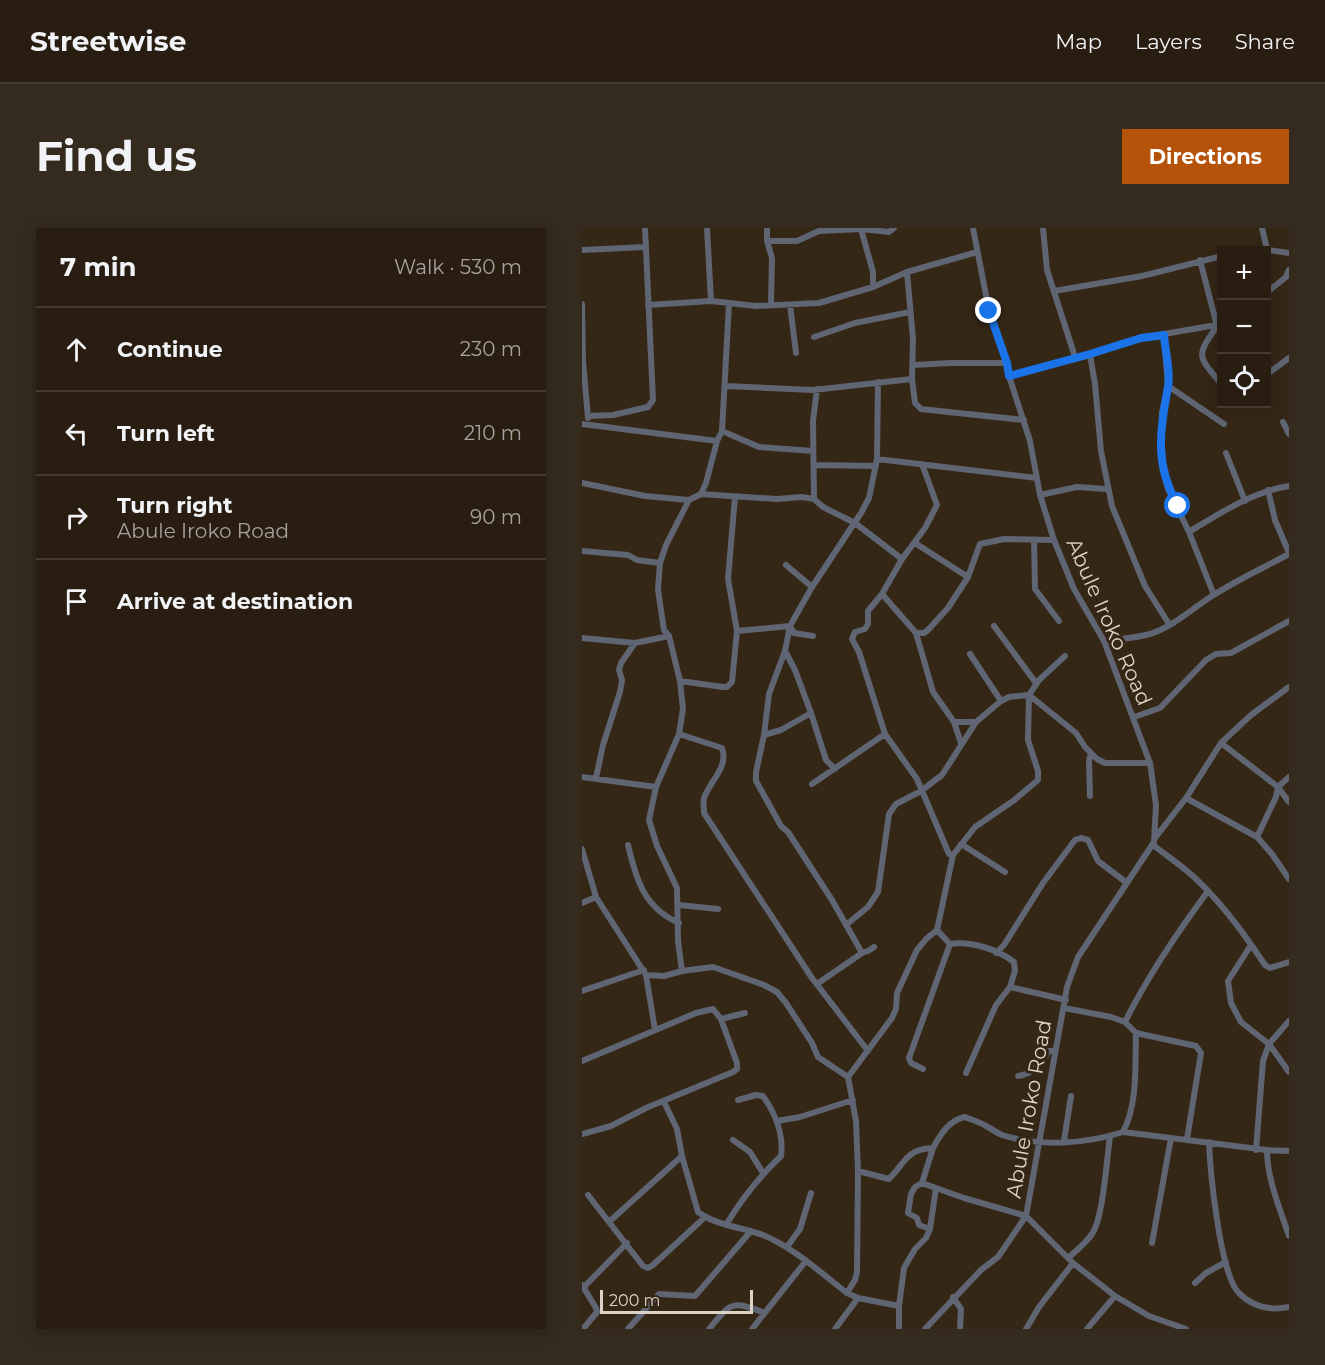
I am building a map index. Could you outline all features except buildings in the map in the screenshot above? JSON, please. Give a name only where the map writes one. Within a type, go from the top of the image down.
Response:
[{"type":"street","points":[[588,416],[613,415],[648,407],[652,404],[645,228]]},
{"type":"street","points":[[707,228],[711,301]]},
{"type":"street","points":[[767,228],[771,258],[771,304]]},
{"type":"street","points":[[767,241],[797,241],[819,231],[861,229],[889,232],[894,228]]},
{"type":"street","name":"Abule Iroko Road","points":[[925,1329],[953,1297],[998,1257],[1026,1216],[1067,987],[1078,957],[1154,842],[1156,805],[1150,763],[1134,717],[1104,641],[1074,589],[1054,540],[1040,495],[1024,420],[989,311],[973,228]]},
{"type":"street","points":[[1043,228],[1047,270],[1075,357]]},
{"type":"street","points":[[1262,228],[1266,246]]},
{"type":"street","points":[[861,229],[873,272],[873,287]]},
{"type":"street","points":[[582,250],[645,247]]},
{"type":"street","points":[[1271,250],[1289,253]]},
{"type":"street","points":[[648,305],[711,301],[756,306],[819,303],[873,287],[907,272],[977,252]]},
{"type":"street","points":[[1054,291],[1142,276],[1217,257]]},
{"type":"street","points":[[1200,260],[1217,318]]},
{"type":"street","points":[[907,272],[913,339],[912,379],[915,403],[921,409],[1024,420]]},
{"type":"street","points":[[1271,289],[1288,275]]},
{"type":"street","points":[[582,304],[582,361],[588,416],[586,424],[717,441]]},
{"type":"street","points":[[701,494],[722,431],[729,304]]},
{"type":"street","points":[[790,305],[796,353]]},
{"type":"street","points":[[814,337],[855,323],[910,312]]},
{"type":"street","points":[[1009,376],[1141,338],[1217,325]]},
{"type":"street","points":[[1217,328],[1202,347],[1201,355],[1217,379]]},
{"type":"street","points":[[1164,335],[1168,386],[1162,413],[1162,466],[1168,489],[1189,532],[1214,595]]},
{"type":"street","points":[[1090,354],[1095,384],[1098,432],[1107,489],[1145,586],[1169,624]]},
{"type":"street","points":[[1271,371],[1289,358]]},
{"type":"street","points":[[913,365],[1007,363]]},
{"type":"street","points":[[726,386],[817,389],[912,379]]},
{"type":"street","points":[[862,953],[832,900],[782,826],[756,781],[756,772],[764,735],[769,694],[785,651],[790,626],[869,498],[876,463],[878,382]]},
{"type":"street","points":[[1168,386],[1224,424]]},
{"type":"street","points":[[814,499],[813,421],[817,389]]},
{"type":"street","points":[[1283,422],[1289,435]]},
{"type":"street","points":[[722,431],[759,447],[813,451]]},
{"type":"street","points":[[1226,453],[1245,501]]},
{"type":"street","points":[[922,464],[937,505],[925,528],[902,559],[882,594],[868,611],[868,624],[865,629],[855,632],[852,639],[859,652],[885,734],[917,779],[949,854],[953,855]]},
{"type":"street","points":[[815,465],[922,464],[1037,478]]},
{"type":"street","points":[[582,483],[645,496],[689,500],[701,494],[777,499],[802,496],[814,499],[823,507],[855,523],[902,559]]},
{"type":"street","points":[[1189,532],[1232,507],[1268,490],[1289,486]]},
{"type":"street","points":[[1040,495],[1077,487],[1107,489]]},
{"type":"street","points":[[1104,641],[1151,633],[1195,610],[1214,595],[1224,591],[1250,573],[1289,554],[1275,520],[1268,490]]},
{"type":"street","points":[[680,681],[727,687],[732,682],[737,631],[728,579],[735,497]]},
{"type":"street","points":[[682,970],[678,941],[678,888],[661,854],[649,820],[656,787],[678,734],[683,709],[680,681],[669,636],[664,630],[658,590],[660,563],[666,545],[689,500]]},
{"type":"street","points":[[916,633],[924,633],[936,623],[968,577],[980,544],[1004,539],[1054,540]]},
{"type":"street","points":[[1034,540],[1035,589],[1059,621]]},
{"type":"street","points":[[915,543],[968,577]]},
{"type":"street","points":[[582,551],[628,555],[637,560],[660,563]]},
{"type":"street","points":[[786,565],[812,587]]},
{"type":"street","points":[[882,594],[916,633],[933,692],[954,722],[961,743]]},
{"type":"street","points":[[1134,717],[1160,708],[1206,660],[1216,654],[1231,653],[1289,621]]},
{"type":"street","points":[[737,631],[790,626]]},
{"type":"street","points":[[790,626],[794,633],[813,636]]},
{"type":"street","points":[[994,626],[1036,683]]},
{"type":"street","points":[[582,638],[635,643],[669,636]]},
{"type":"street","points":[[596,778],[603,745],[620,692],[622,680],[619,670],[635,643]]},
{"type":"street","points":[[785,651],[795,670],[826,760],[836,769]]},
{"type":"street","points":[[970,654],[1001,701]]},
{"type":"street","points":[[848,1077],[892,1018],[896,1009],[897,993],[917,951],[937,930],[953,855],[975,826],[1013,801],[1038,780],[1038,771],[1028,740],[1029,695],[1036,683],[1065,656]]},
{"type":"street","points":[[1289,687],[1251,715],[1221,743],[1186,798],[1154,842],[1193,876],[1230,915],[1265,965],[1270,968],[1289,963]]},
{"type":"street","points":[[846,926],[868,907],[878,892],[885,836],[892,808],[942,775],[976,722],[1001,701],[1009,697],[1029,695],[1076,733],[1091,753],[1105,763],[1150,763]]},
{"type":"street","points":[[764,735],[781,730],[811,713]]},
{"type":"street","points":[[954,722],[976,722]]},
{"type":"street","points":[[678,734],[722,748],[724,757],[703,801],[704,813],[817,984],[868,1051]]},
{"type":"street","points":[[812,784],[885,734]]},
{"type":"street","points":[[1221,743],[1278,787],[1289,802]]},
{"type":"street","points":[[1090,796],[1089,761],[1091,753]]},
{"type":"street","points":[[582,777],[656,787]]},
{"type":"street","points":[[1257,837],[1276,797],[1278,787],[1289,777]]},
{"type":"street","points":[[1186,798],[1257,837],[1289,879]]},
{"type":"street","points":[[996,953],[1004,945],[1043,883],[1076,840],[1082,838],[1088,840],[1098,861],[1127,884]]},
{"type":"street","points":[[961,844],[1005,872]]},
{"type":"street","points":[[628,845],[637,880],[646,896],[666,917],[679,922]]},
{"type":"street","points":[[582,849],[597,897],[645,973],[655,1030]]},
{"type":"street","points":[[1125,1022],[1143,986],[1208,891]]},
{"type":"street","points":[[582,903],[597,897]]},
{"type":"street","points":[[679,905],[717,909]]},
{"type":"street","points":[[937,930],[950,944]]},
{"type":"street","points":[[950,944],[976,945],[1008,957],[1014,962],[1015,971],[1010,987],[996,1005],[966,1073]]},
{"type":"street","points":[[923,1069],[911,1062],[909,1058],[950,944]]},
{"type":"street","points":[[1004,945],[1008,957]]},
{"type":"street","points":[[1251,945],[1228,981],[1231,1003],[1240,1022],[1269,1044],[1286,1062],[1289,1072]]},
{"type":"street","points":[[817,984],[874,947]]},
{"type":"street","points":[[582,992],[645,973],[664,976],[682,970],[713,967],[777,992],[812,1043],[818,1057],[848,1077],[853,1100],[858,1171],[857,1272],[848,1293]]},
{"type":"street","points":[[1010,987],[1066,1000]]},
{"type":"street","points":[[1064,1008],[1112,1017],[1125,1022],[1136,1033],[1200,1048],[1186,1139]]},
{"type":"street","points":[[582,1061],[707,1009],[716,1011],[721,1019],[737,1063],[737,1069],[734,1072],[646,1108],[611,1126],[582,1134]]},
{"type":"street","points":[[721,1019],[745,1013]]},
{"type":"street","points":[[1256,1150],[1263,1060],[1269,1044],[1289,1021]]},
{"type":"street","points":[[1122,1132],[1129,1120],[1134,1081],[1136,1033]]},
{"type":"street","points":[[1018,1076],[1027,1075],[1040,1064],[1049,1051],[1055,1051]]},
{"type":"street","points":[[726,1225],[742,1198],[781,1156],[782,1149],[777,1121],[763,1096],[756,1095],[738,1100]]},
{"type":"street","points":[[1065,1141],[1071,1096]]},
{"type":"street","points":[[777,1121],[800,1117],[853,1100]]},
{"type":"street","points":[[664,1102],[677,1129],[698,1212],[705,1217],[751,1231],[787,1247],[858,1298],[899,1306]]},
{"type":"street","points":[[930,1229],[919,1225],[917,1218],[908,1213],[911,1194],[915,1187],[922,1183],[933,1148],[940,1135],[953,1122],[965,1117],[984,1124],[1000,1134],[1039,1142],[1110,1136],[1122,1132],[1256,1150],[1289,1151]]},
{"type":"street","points":[[1026,1329],[1070,1261],[1092,1234],[1103,1190],[1110,1136]]},
{"type":"street","points":[[1152,1243],[1171,1138]]},
{"type":"street","points":[[733,1140],[750,1152],[763,1173]]},
{"type":"street","points":[[1209,1142],[1211,1178],[1232,1283],[1237,1291],[1259,1308],[1289,1307]]},
{"type":"street","points":[[858,1171],[889,1179],[908,1155],[933,1148]]},
{"type":"street","points":[[1267,1150],[1275,1191],[1289,1236]]},
{"type":"street","points":[[610,1221],[682,1156]]},
{"type":"street","points":[[922,1183],[1026,1216],[1070,1261],[1115,1296],[1149,1316],[1186,1329]]},
{"type":"street","points":[[899,1329],[899,1306],[904,1268],[930,1229],[936,1188]]},
{"type":"street","points":[[787,1247],[800,1229],[811,1193]]},
{"type":"street","points":[[588,1195],[643,1266],[648,1268],[705,1217]]},
{"type":"street","points":[[628,1329],[660,1294],[695,1296],[751,1231]]},
{"type":"street","points":[[583,1329],[597,1312],[583,1286],[627,1243]]},
{"type":"street","points":[[752,1329],[805,1262]]},
{"type":"street","points":[[1195,1283],[1206,1273],[1226,1262]]},
{"type":"street","points":[[1087,1329],[1115,1296]]},
{"type":"street","points":[[953,1297],[961,1309],[960,1329]]},
{"type":"street","points":[[835,1329],[858,1298]]},
{"type":"street","points":[[709,1329],[728,1308],[735,1304],[765,1313]]},
{"type":"route","points":[[989,311],[1007,363],[1009,376],[1141,338],[1164,335],[1168,386],[1162,413],[1162,466],[1168,489],[1178,506]]}]
